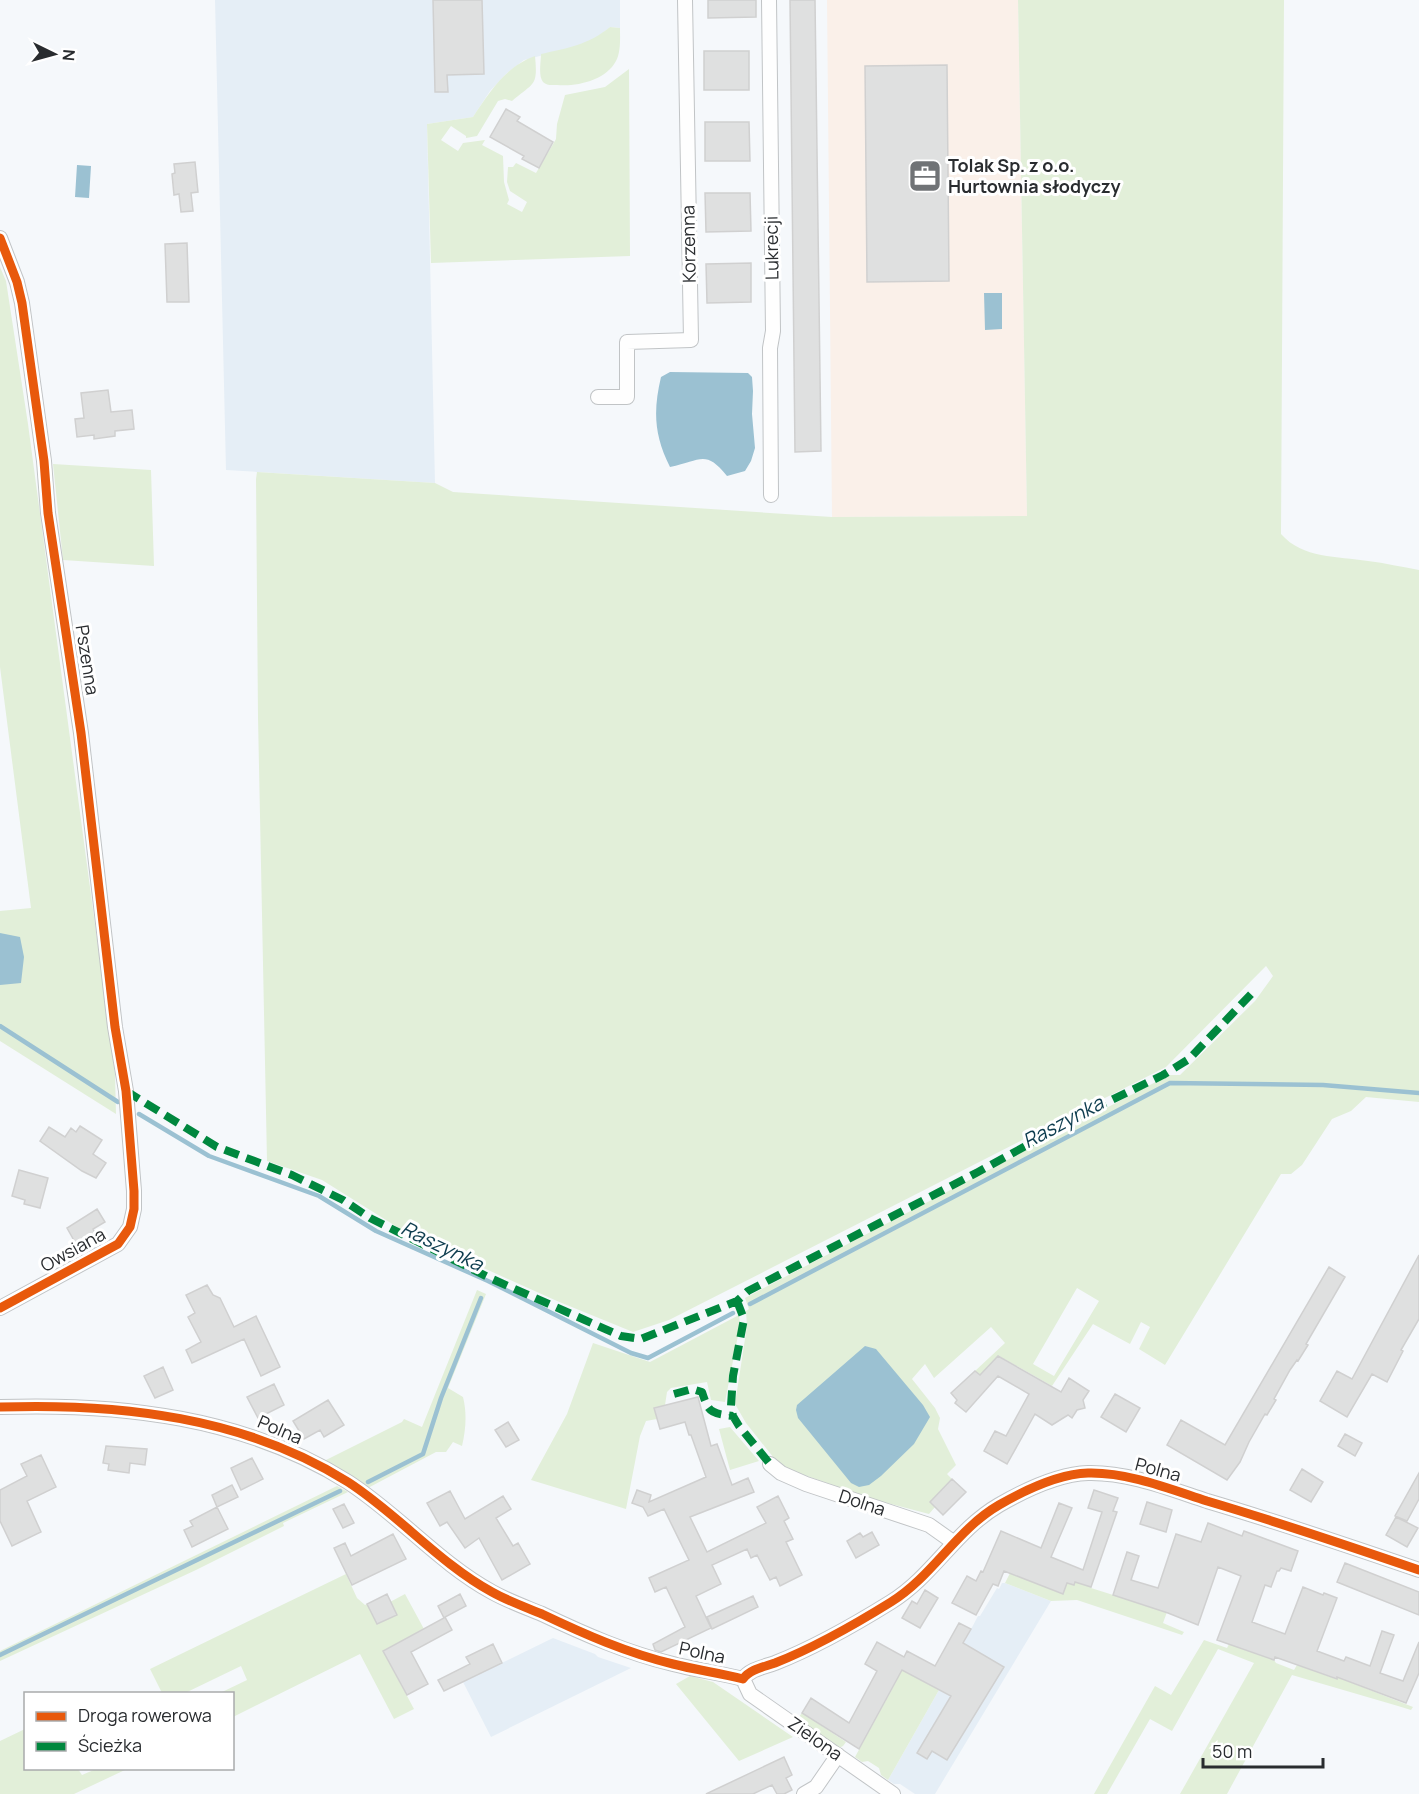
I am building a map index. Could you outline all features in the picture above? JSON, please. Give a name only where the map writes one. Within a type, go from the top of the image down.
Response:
[{"type":"street","name":"Korzenna","points":[[598,397],[627,397],[627,342],[691,340],[685,0]]},
{"type":"street","name":"Lukrecji","points":[[769,0],[773,331],[770,348],[771,495]]},
{"type":"street","name":"Pszenna","points":[[0,238],[17,282],[22,303],[44,461],[48,513],[81,733],[115,1027],[126,1091]]},
{"type":"street","name":"Owsiana","points":[[0,1308],[113,1247],[127,1233],[134,1209],[134,1191],[126,1091]]},
{"type":"street","name":"Polna","points":[[0,1407],[71,1408],[157,1414],[244,1433],[292,1452],[349,1483],[459,1571],[510,1601],[584,1634],[635,1653],[681,1666],[743,1679],[754,1671],[848,1629],[907,1592],[965,1529],[999,1505],[1036,1486],[1074,1475],[1101,1473],[1146,1482],[1239,1510],[1419,1570]]},
{"type":"street","name":"Dolna","points":[[770,1464],[781,1473],[806,1484],[929,1525],[953,1542]]},
{"type":"street","name":"Zielona","points":[[743,1679],[750,1694],[893,1794]]},
{"type":"street","points":[[804,1794],[819,1784],[838,1755]]},
{"type":"shaded area","points":[[215,0],[620,0],[620,28],[610,27],[596,39],[575,47],[524,60],[507,73],[490,91],[473,117],[427,124],[435,483],[226,470]]},
{"type":"shaded area","name":"Tolak Sp. z o.o. Hurtownia słodyczy","points":[[827,0],[1018,0],[1027,516],[832,517]]},
{"type":"shaded area","points":[[1002,1583],[1051,1601],[935,1794],[915,1794],[900,1784],[894,1784],[888,1780],[978,1616]]},
{"type":"shaded area","points":[[553,1638],[631,1668],[491,1737],[463,1682]]},
{"type":"green space","points":[[1018,0],[1284,0],[1281,534],[1300,548],[1321,555],[1419,570],[1419,1102],[1366,1097],[1351,1111],[1332,1119],[1302,1165],[1291,1174],[1281,1174],[1165,1365],[1139,1349],[1150,1327],[1141,1322],[1130,1344],[1093,1324],[1052,1386],[999,1356],[980,1375],[975,1371],[1005,1343],[991,1327],[934,1378],[925,1364],[912,1379],[935,1408],[940,1418],[938,1429],[956,1465],[947,1474],[952,1479],[929,1514],[876,1500],[781,1467],[746,1423],[735,1404],[747,1326],[746,1311],[749,1309],[745,1298],[1169,1075],[1180,1075],[1255,1001],[1273,976],[1266,966],[1166,1067],[669,1320],[633,1332],[557,1301],[410,1235],[322,1180],[267,1161],[258,717],[256,479],[257,472],[435,483],[453,492],[832,517],[1027,516]],"holes":[[[1077,1288],[1099,1301],[1054,1376],[1033,1364]]]},
{"type":"green space","points":[[610,27],[620,28],[619,49],[616,61],[605,73],[590,81],[573,85],[550,85],[543,82],[540,72],[541,54],[586,42]]},
{"type":"green space","points":[[535,56],[536,73],[533,83],[512,101],[505,99],[498,101],[477,136],[466,138],[451,126],[441,140],[458,151],[463,143],[485,140],[482,145],[503,156],[504,182],[509,200],[507,204],[522,212],[527,202],[510,191],[507,182],[508,167],[513,167],[516,163],[536,173],[556,139],[557,124],[565,95],[605,87],[629,69],[630,256],[431,263],[427,124],[473,117],[507,73],[515,66]]},
{"type":"green space","points":[[0,267],[6,281],[28,424],[115,1074],[116,1114],[0,1041],[0,911],[31,908],[0,667]]},
{"type":"green space","points":[[53,464],[151,470],[154,566],[63,560]]},
{"type":"green space","points":[[477,1290],[486,1294],[448,1388],[463,1397],[466,1421],[462,1446],[453,1442],[446,1452],[436,1452],[366,1489],[324,1461],[404,1419],[422,1427]]},
{"type":"green space","points":[[739,1315],[740,1325],[725,1402],[711,1400],[707,1382],[671,1388],[667,1392],[665,1405],[657,1419],[646,1421],[640,1436],[626,1509],[531,1480],[567,1414],[593,1343],[650,1362]]},
{"type":"green space","points":[[730,1427],[759,1461],[730,1470],[719,1429]]},
{"type":"green space","points":[[337,1486],[348,1492],[283,1523],[284,1526],[196,1570],[0,1661],[0,1651]]},
{"type":"green space","points":[[1080,1569],[1095,1575],[1091,1588],[1167,1612],[1163,1623],[1184,1632],[1182,1635],[1077,1600],[1051,1601],[1005,1583],[1010,1573],[1063,1594],[1067,1583],[1074,1585]]},
{"type":"green space","points":[[346,1574],[357,1598],[365,1605],[367,1604],[377,1624],[396,1615],[390,1602],[405,1594],[424,1629],[383,1651],[414,1709],[394,1719],[360,1654],[234,1717],[234,1692],[222,1692],[247,1680],[241,1666],[187,1692],[162,1692],[150,1669]]},
{"type":"green space","points":[[1204,1640],[1227,1648],[1229,1644],[1274,1660],[1294,1670],[1297,1665],[1336,1679],[1337,1677],[1413,1707],[1411,1710],[1292,1675],[1227,1794],[1180,1794],[1254,1663],[1218,1649],[1172,1731],[1150,1719],[1107,1794],[1094,1794],[1155,1686],[1171,1695]]},
{"type":"green space","points":[[898,1668],[939,1690],[888,1780],[881,1775],[879,1768],[855,1757],[896,1682],[892,1679]]},
{"type":"green space","points":[[690,1676],[713,1682],[793,1737],[739,1761],[676,1684]]},
{"type":"green space","points":[[802,1713],[846,1742],[839,1748],[797,1719]]},
{"type":"green space","points":[[24,1729],[24,1770],[79,1770],[82,1775],[94,1770],[125,1770],[74,1794],[0,1794],[0,1741]]},
{"type":"water","points":[[77,165],[91,166],[89,198],[75,197]]},
{"type":"water","points":[[984,293],[1002,293],[1002,329],[985,330]]},
{"type":"water","points":[[670,372],[748,373],[752,377],[755,448],[745,471],[727,476],[713,462],[702,459],[670,467],[658,433],[656,412],[661,377]]},
{"type":"water","points":[[0,933],[20,937],[24,957],[21,983],[0,985]]},
{"type":"water","points":[[865,1346],[876,1349],[923,1405],[930,1417],[914,1444],[881,1476],[869,1485],[859,1487],[851,1483],[798,1418],[796,1410],[797,1405]]},
{"type":"building","points":[[433,0],[482,0],[484,74],[447,75],[448,92],[435,92]]},
{"type":"building","points":[[708,0],[756,0],[756,17],[708,18]]},
{"type":"building","points":[[790,0],[815,0],[821,451],[795,452]]},
{"type":"building","points":[[704,51],[749,51],[749,90],[704,90]]},
{"type":"building","points":[[947,65],[949,281],[867,282],[865,66]]},
{"type":"building","points":[[506,109],[520,117],[517,121],[553,142],[539,168],[522,159],[524,156],[490,137]]},
{"type":"building","points":[[705,122],[749,122],[750,161],[705,161]]},
{"type":"building","points":[[195,162],[198,192],[191,193],[193,211],[181,212],[179,194],[174,195],[172,174],[175,173],[174,164]]},
{"type":"building","points":[[705,193],[750,193],[751,231],[706,232]]},
{"type":"building","points":[[187,243],[189,302],[167,302],[165,244]]},
{"type":"building","points":[[751,263],[751,302],[707,303],[706,264]]},
{"type":"building","points":[[108,390],[111,412],[132,410],[134,429],[115,431],[115,436],[94,439],[94,435],[77,437],[75,419],[84,418],[81,393]]},
{"type":"building","points":[[80,1126],[102,1140],[93,1154],[106,1163],[96,1178],[82,1171],[40,1141],[49,1127],[65,1137],[71,1128],[76,1132]]},
{"type":"building","points":[[19,1170],[48,1178],[40,1208],[24,1204],[25,1200],[12,1196]]},
{"type":"building","points":[[97,1209],[105,1222],[93,1229],[95,1233],[76,1244],[67,1228]]},
{"type":"building","points":[[1419,1255],[1419,1319],[1401,1350],[1403,1351],[1387,1382],[1372,1374],[1347,1417],[1320,1401],[1337,1371],[1352,1379]]},
{"type":"building","points":[[1329,1267],[1345,1277],[1306,1344],[1308,1345],[1290,1370],[1274,1399],[1276,1400],[1249,1442],[1240,1462],[1227,1480],[1167,1445],[1181,1420],[1225,1445]]},
{"type":"building","points":[[207,1285],[213,1295],[220,1298],[234,1327],[256,1316],[280,1367],[261,1376],[244,1339],[192,1363],[186,1350],[201,1342],[188,1317],[195,1313],[186,1295]]},
{"type":"building","points":[[998,1356],[1061,1392],[1069,1378],[1089,1391],[1083,1400],[1085,1408],[1077,1410],[1072,1418],[1068,1415],[1052,1425],[1035,1414],[1007,1464],[984,1451],[995,1431],[1006,1436],[1029,1394],[998,1376],[966,1412],[955,1403],[957,1400],[951,1393],[975,1371],[980,1375]]},
{"type":"building","points":[[163,1367],[173,1390],[155,1398],[144,1376]]},
{"type":"building","points":[[274,1384],[284,1405],[258,1418],[247,1397]]},
{"type":"building","points":[[1115,1394],[1140,1408],[1126,1432],[1101,1417]]},
{"type":"building","points":[[698,1397],[711,1446],[717,1444],[732,1485],[748,1478],[754,1492],[690,1517],[707,1552],[766,1523],[757,1507],[778,1496],[789,1518],[784,1521],[793,1539],[786,1542],[802,1575],[780,1586],[776,1577],[770,1580],[757,1555],[751,1558],[747,1549],[712,1565],[721,1584],[696,1596],[711,1628],[661,1652],[655,1650],[653,1644],[685,1627],[666,1587],[655,1592],[649,1578],[689,1560],[664,1509],[648,1516],[643,1507],[632,1503],[637,1490],[651,1495],[649,1502],[706,1477],[685,1422],[660,1429],[654,1408]]},
{"type":"building","points":[[328,1400],[344,1425],[324,1437],[320,1430],[304,1439],[293,1421]]},
{"type":"building","points":[[508,1422],[519,1440],[506,1447],[495,1430]]},
{"type":"building","points":[[1345,1434],[1362,1443],[1355,1456],[1338,1446]]},
{"type":"building","points":[[106,1446],[147,1449],[145,1465],[130,1463],[129,1473],[108,1470],[109,1464],[103,1463]]},
{"type":"building","points":[[41,1455],[56,1487],[27,1501],[41,1532],[12,1546],[0,1521],[0,1490],[27,1476],[21,1464]]},
{"type":"building","points":[[252,1458],[263,1479],[241,1490],[231,1468]]},
{"type":"building","points":[[1302,1469],[1323,1482],[1311,1502],[1290,1490]]},
{"type":"building","points":[[1419,1473],[1419,1499],[1407,1521],[1395,1516]]},
{"type":"building","points":[[952,1479],[966,1492],[943,1515],[930,1502]]},
{"type":"building","points":[[232,1485],[238,1497],[217,1507],[212,1495]]},
{"type":"building","points":[[1094,1490],[1118,1498],[1113,1511],[1117,1512],[1091,1587],[1075,1582],[1074,1585],[1067,1583],[1063,1594],[1004,1571],[998,1586],[993,1584],[976,1615],[952,1603],[967,1576],[976,1581],[981,1571],[983,1572],[1001,1531],[1041,1548],[1059,1503],[1072,1508],[1051,1557],[1083,1570],[1102,1512],[1088,1508]]},
{"type":"building","points":[[450,1491],[465,1519],[503,1496],[511,1509],[496,1518],[513,1546],[518,1543],[530,1564],[502,1580],[479,1538],[465,1548],[447,1522],[440,1526],[427,1503]]},
{"type":"building","points":[[1147,1502],[1172,1510],[1166,1532],[1140,1524]]},
{"type":"building","points":[[344,1504],[354,1523],[343,1528],[333,1509]]},
{"type":"building","points":[[217,1507],[228,1529],[192,1547],[184,1530],[193,1526],[190,1521]]},
{"type":"building","points":[[1396,1517],[1418,1528],[1407,1547],[1386,1535]]},
{"type":"building","points":[[1208,1523],[1242,1536],[1244,1531],[1298,1551],[1291,1571],[1281,1568],[1277,1571],[1271,1587],[1265,1585],[1252,1622],[1285,1634],[1303,1587],[1337,1598],[1317,1651],[1344,1661],[1346,1657],[1370,1666],[1382,1631],[1394,1635],[1380,1673],[1403,1681],[1419,1642],[1419,1673],[1406,1703],[1337,1677],[1337,1679],[1275,1657],[1274,1660],[1217,1640],[1241,1576],[1218,1567],[1198,1625],[1113,1595],[1127,1552],[1139,1556],[1131,1580],[1158,1588],[1176,1534],[1201,1542]]},
{"type":"building","points":[[872,1532],[879,1545],[856,1558],[847,1541],[860,1533],[863,1537]]},
{"type":"building","points":[[393,1534],[406,1559],[352,1585],[334,1548],[345,1543],[351,1556]]},
{"type":"building","points":[[1345,1563],[1419,1592],[1419,1615],[1337,1582]]},
{"type":"building","points":[[925,1590],[938,1598],[920,1628],[902,1618],[912,1601],[917,1604]]},
{"type":"building","points":[[387,1594],[397,1615],[377,1624],[367,1604]]},
{"type":"building","points":[[460,1594],[466,1606],[445,1617],[452,1630],[411,1652],[428,1684],[407,1695],[383,1651],[444,1618],[438,1606]]},
{"type":"building","points":[[753,1596],[758,1607],[712,1629],[707,1617]]},
{"type":"building","points":[[959,1623],[971,1629],[963,1643],[1004,1667],[947,1760],[932,1751],[927,1759],[917,1753],[951,1696],[902,1670],[859,1749],[802,1713],[811,1698],[849,1723],[877,1671],[865,1664],[877,1642],[904,1657],[907,1651],[935,1666]]},
{"type":"building","points":[[493,1644],[502,1663],[444,1691],[438,1680],[470,1664],[466,1657]]},
{"type":"building","points":[[784,1757],[792,1775],[786,1778],[792,1790],[784,1794],[777,1794],[772,1785],[753,1794],[706,1794]]},
{"type":"waterway","name":"Raszynka","points":[[0,1026],[118,1102]]},
{"type":"waterway","name":"Raszynka","points":[[750,1304],[1170,1083],[1323,1085],[1419,1093]]},
{"type":"waterway","name":"Raszynka","points":[[139,1114],[209,1156],[319,1196],[376,1231],[488,1281],[631,1353],[648,1358],[733,1313]]},
{"type":"waterway","points":[[368,1482],[423,1454],[441,1398],[481,1298]]},
{"type":"waterway","points":[[0,1655],[340,1491]]},
{"type":"marked path","points":[[126,1091],[217,1147],[292,1175],[343,1200],[370,1218],[490,1278],[621,1336],[641,1339],[737,1301],[748,1291],[978,1172],[1101,1105],[1163,1075],[1189,1059],[1255,990]]},
{"type":"marked path","points":[[737,1301],[744,1319],[733,1376],[731,1406],[733,1416],[770,1464]]},
{"type":"marked path","points":[[674,1394],[692,1389],[702,1392],[712,1411],[733,1416]]},
{"type":"cycle path","points":[[0,238],[17,282],[22,303],[44,461],[48,513],[81,733],[115,1027],[126,1091],[134,1191],[134,1209],[130,1227],[118,1244],[0,1308]]},
{"type":"cycle path","points":[[0,1407],[45,1406],[136,1412],[224,1429],[267,1442],[308,1460],[348,1482],[385,1509],[454,1567],[498,1595],[622,1649],[656,1660],[743,1679],[753,1671],[820,1643],[891,1602],[920,1579],[970,1527],[999,1505],[1042,1484],[1077,1474],[1103,1473],[1149,1482],[1419,1570]]},
{"type":"place","name":"Tolak Sp. z o.o. Hurtownia słodyczy","points":[[925,176]]}]
